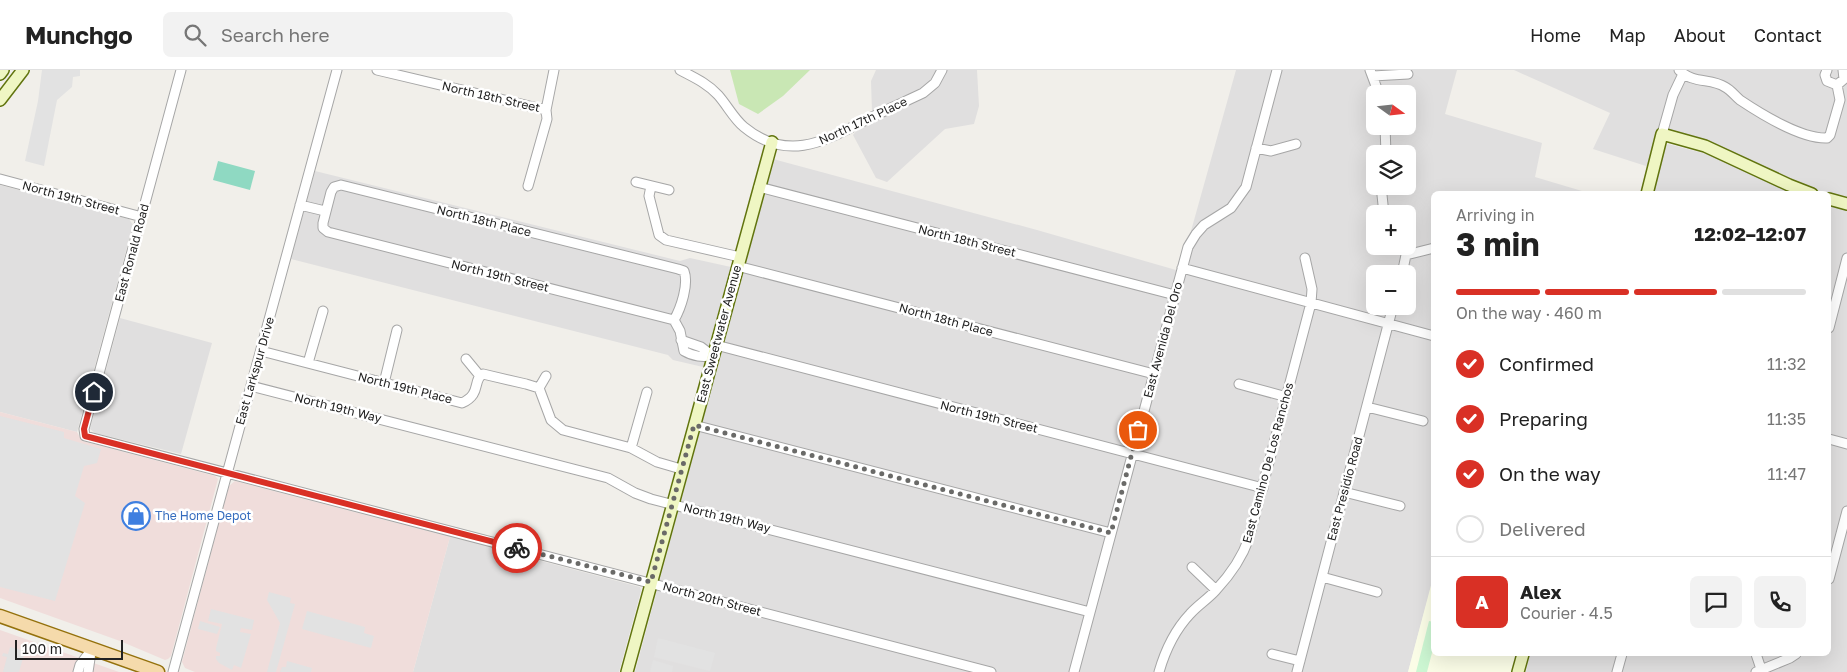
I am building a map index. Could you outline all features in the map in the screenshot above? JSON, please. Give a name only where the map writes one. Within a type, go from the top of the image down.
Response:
[{"type":"main road","points":[[0,616],[158,672]]},
{"type":"street","points":[[0,74],[3,70]]},
{"type":"street","points":[[0,100],[23,70]]},
{"type":"street","name":"East Ronald Road","points":[[85,436],[84,429],[181,70]]},
{"type":"street","name":"East Larkspur Drive","points":[[173,672],[337,70]]},
{"type":"street","name":"North 18th Street","points":[[377,70],[546,110]]},
{"type":"street","points":[[528,186],[547,119],[546,110],[554,70]]},
{"type":"street","name":"North 17th Place","points":[[680,70],[705,84],[717,94],[743,126],[760,137],[772,142],[804,146],[828,140],[923,93],[935,83],[942,70]]},
{"type":"street","name":"East Avenida Del Oro","points":[[1074,672],[1188,247],[1204,225],[1231,208],[1246,187],[1277,70]]},
{"type":"street","points":[[1827,70],[1825,75],[1827,81],[1830,84],[1837,85],[1844,79],[1843,70]]},
{"type":"street","points":[[1648,191],[1662,134],[1681,72],[1697,80],[1716,83],[1726,87],[1739,99],[1783,126],[1820,138],[1827,138],[1830,135],[1840,100],[1837,85]]},
{"type":"street","points":[[1376,85],[1372,73],[1408,74]]},
{"type":"street","points":[[1662,134],[1711,148],[1804,191]]},
{"type":"street","name":"East Sweetwater Avenue","points":[[627,672],[772,142]]},
{"type":"street","points":[[1256,148],[1271,151],[1296,144]]},
{"type":"street","name":"North 19th Street","points":[[0,179],[142,217]]},
{"type":"street","points":[[636,182],[669,190]]},
{"type":"street","name":"North 18th Place","points":[[325,211],[334,187],[341,185],[684,271],[685,286],[674,320]]},
{"type":"street","name":"North 18th Place","points":[[651,186],[649,196],[659,235],[666,240],[1154,374]]},
{"type":"street","name":"North 18th Street","points":[[759,187],[1175,295]]},
{"type":"street","points":[[1831,200],[1847,204]]},
{"type":"street","points":[[300,205],[325,211]]},
{"type":"street","name":"North 19th Street","points":[[325,211],[323,228],[328,232],[674,320],[680,330],[684,351],[699,357],[714,350],[1262,488]]},
{"type":"street","points":[[1416,250],[1431,248]]},
{"type":"street","name":"East Camino De Los Ranchos","points":[[1159,672],[1170,643],[1180,627],[1189,615],[1216,590],[1241,558],[1249,538],[1311,303],[1312,289],[1305,258]]},
{"type":"street","points":[[1831,320],[1847,258]]},
{"type":"street","points":[[1182,268],[1431,335]]},
{"type":"street","points":[[308,363],[323,311]]},
{"type":"street","name":"East Presidio Road","points":[[1297,672],[1391,315]]},
{"type":"street","points":[[384,383],[397,330]]},
{"type":"street","name":"North 19th Place","points":[[261,351],[462,402],[470,399],[475,393],[480,376]]},
{"type":"street","points":[[466,359],[480,376],[483,374],[539,388]]},
{"type":"street","points":[[539,388],[546,376]]},
{"type":"street","points":[[1239,384],[1287,397]]},
{"type":"street","name":"North 19th Way","points":[[251,386],[608,478],[635,492],[672,504],[1090,612]]},
{"type":"street","points":[[539,388],[551,420],[563,430],[631,448],[657,462],[681,469]]},
{"type":"street","points":[[631,448],[647,392]]},
{"type":"street","points":[[1367,407],[1423,421]]},
{"type":"street","points":[[694,425],[1111,533]]},
{"type":"street","name":"North 20th Street","points":[[85,436],[991,672]]},
{"type":"street","points":[[1831,440],[1847,444]]},
{"type":"street","points":[[1344,492],[1400,506]]},
{"type":"street","points":[[1831,571],[1847,511]]},
{"type":"street","points":[[1192,567],[1216,590]]},
{"type":"street","points":[[1322,577],[1377,592]]},
{"type":"street","points":[[78,672],[80,665],[92,649]]},
{"type":"street","points":[[88,672],[92,649]]},
{"type":"street","points":[[1272,654],[1300,661]]},
{"type":"street","points":[[1518,672],[1522,656]]},
{"type":"street","points":[[1617,672],[1621,656]]},
{"type":"street","points":[[1756,656],[1760,671],[1793,656]]},
{"type":"shaded area","points":[[42,70],[80,70],[80,76],[73,77],[72,87],[57,100],[44,166],[25,161],[38,101]]},
{"type":"shaded area","points":[[876,70],[977,70],[979,106],[974,124],[945,129],[887,182],[876,178],[853,135],[872,112],[871,81]]},
{"type":"shaded area","points":[[1236,70],[1457,70],[1445,114],[1542,143],[1535,177],[1582,191],[1431,191],[1431,587],[1408,672],[635,672],[773,159],[1037,230],[1176,270],[1185,241],[1191,231]]},
{"type":"shaded area","points":[[1514,70],[1847,70],[1847,199],[1831,195],[1831,191],[1809,189],[1660,128],[1649,167],[1593,149],[1610,113]]},
{"type":"shaded area","points":[[1668,144],[1714,156],[1788,191],[1653,191],[1664,147]]},
{"type":"shaded area","points":[[315,171],[680,261],[690,258],[731,267],[703,367],[673,360],[668,355],[291,259]]},
{"type":"shaded area","points":[[0,185],[129,219],[133,225],[77,432],[0,412]]},
{"type":"shaded area","points":[[1831,207],[1847,211],[1847,672],[1526,672],[1530,656],[1831,656]]},
{"type":"shaded area","points":[[120,318],[212,343],[181,454],[95,433],[90,429]]},
{"type":"shaded area","points":[[0,412],[77,432],[82,441],[215,476],[218,479],[171,656],[168,659],[165,660],[120,641],[0,598]]},
{"type":"shaded area","points":[[0,416],[64,432],[64,438],[101,449],[97,463],[84,466],[75,496],[85,503],[55,601],[0,587]]},
{"type":"shaded area","points":[[235,481],[450,537],[413,672],[195,672],[185,668],[182,662],[202,586],[229,486]]},
{"type":"shaded area","points":[[450,537],[640,587],[641,591],[619,672],[413,672]]},
{"type":"shaded area","points":[[1431,585],[1431,656],[1515,656],[1511,672],[1408,672]]},
{"type":"shaded area","points":[[269,592],[291,598],[290,603],[295,604],[276,672],[267,672],[280,623],[267,600]]},
{"type":"shaded area","points":[[211,609],[254,620],[252,630],[241,628],[240,632],[251,634],[241,668],[234,665],[232,670],[219,663],[216,659],[216,656],[220,656],[216,648],[222,624],[208,621]]},
{"type":"shaded area","points":[[307,611],[365,627],[364,633],[374,636],[371,648],[302,629]]},
{"type":"shaded area","points":[[200,621],[220,627],[217,634],[198,629]]},
{"type":"shaded area","points":[[0,630],[119,672],[0,672]]},
{"type":"shaded area","points":[[658,638],[715,653],[710,671],[654,657]]},
{"type":"shaded area","points":[[10,647],[25,651],[19,672],[3,672],[7,657],[2,656],[3,653],[8,654]]},
{"type":"shaded area","points":[[653,660],[673,666],[672,672],[650,672]]},
{"type":"shaded area","points":[[287,661],[312,668],[311,672],[280,672],[282,667],[286,667]]},
{"type":"green space","points":[[730,70],[810,70],[783,96],[758,114],[739,104]]},
{"type":"green space","points":[[218,161],[255,171],[250,190],[213,180]]},
{"type":"green space","points":[[1429,621],[1431,621],[1431,656],[1427,672],[1416,672]]},
{"type":"way so far","points":[[517,548],[651,582],[694,425],[1111,533],[1138,430]]},
{"type":"place","name":"The Home Depot","points":[[136,516]]},
{"type":"route","points":[[94,392],[84,429],[85,436],[517,548]]}]
